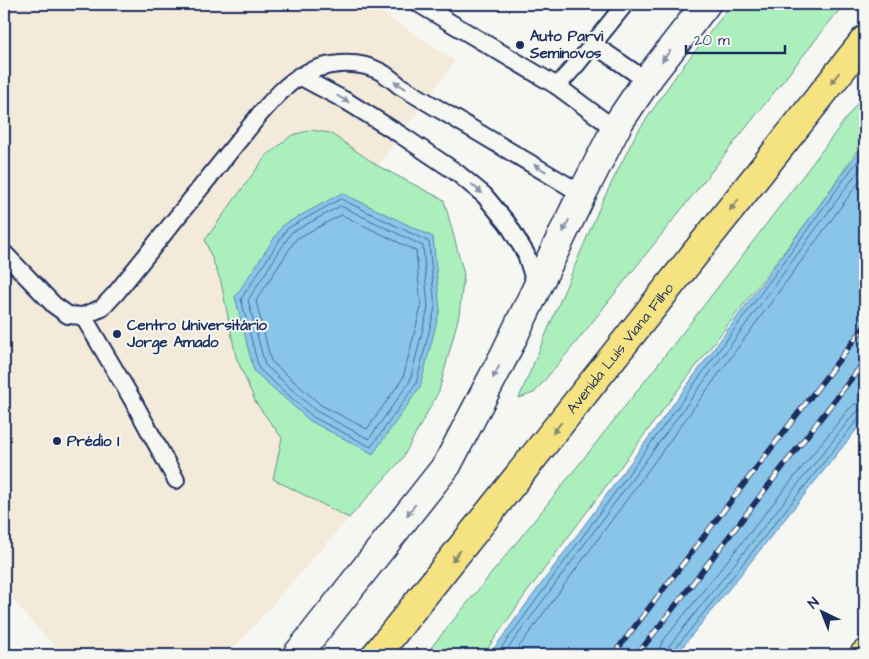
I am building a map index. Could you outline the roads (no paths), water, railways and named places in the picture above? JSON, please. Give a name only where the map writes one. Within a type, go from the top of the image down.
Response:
[{"type":"highway","name":"Avenida Luís Viana Filho","points":[[376,655],[865,40]]},
{"type":"main road","points":[[297,655],[447,465],[504,356],[582,194],[616,129],[647,81],[706,4]]},
{"type":"lane","points":[[419,4],[557,86],[616,129]]},
{"type":"lane","points":[[557,86],[594,44],[625,4]]},
{"type":"lane","points":[[594,44],[647,81]]},
{"type":"lane","points":[[4,253],[54,305],[68,315],[82,316],[102,308],[260,114],[300,76],[320,67],[342,63],[362,65],[381,72],[400,86],[582,194]]},
{"type":"lane","points":[[300,76],[348,102],[401,135],[456,172],[484,195],[508,224],[526,254],[537,289]]},
{"type":"lane","points":[[82,316],[132,399],[176,480]]},
{"type":"water","points":[[865,143],[865,419],[676,655],[489,655]]},
{"type":"water","points":[[342,193],[433,237],[440,309],[420,387],[373,454],[310,421],[254,371],[235,297],[283,225]]},
{"type":"railway","points":[[613,655],[865,326]]},
{"type":"railway","points":[[637,655],[865,361]]},
{"type":"place","name":"Auto Parvi Seminovos","points":[[520,45]]},
{"type":"place","name":"Centro Universitário Jorge Amado","points":[[117,334]]},
{"type":"place","name":"Prédio I","points":[[57,441]]}]
